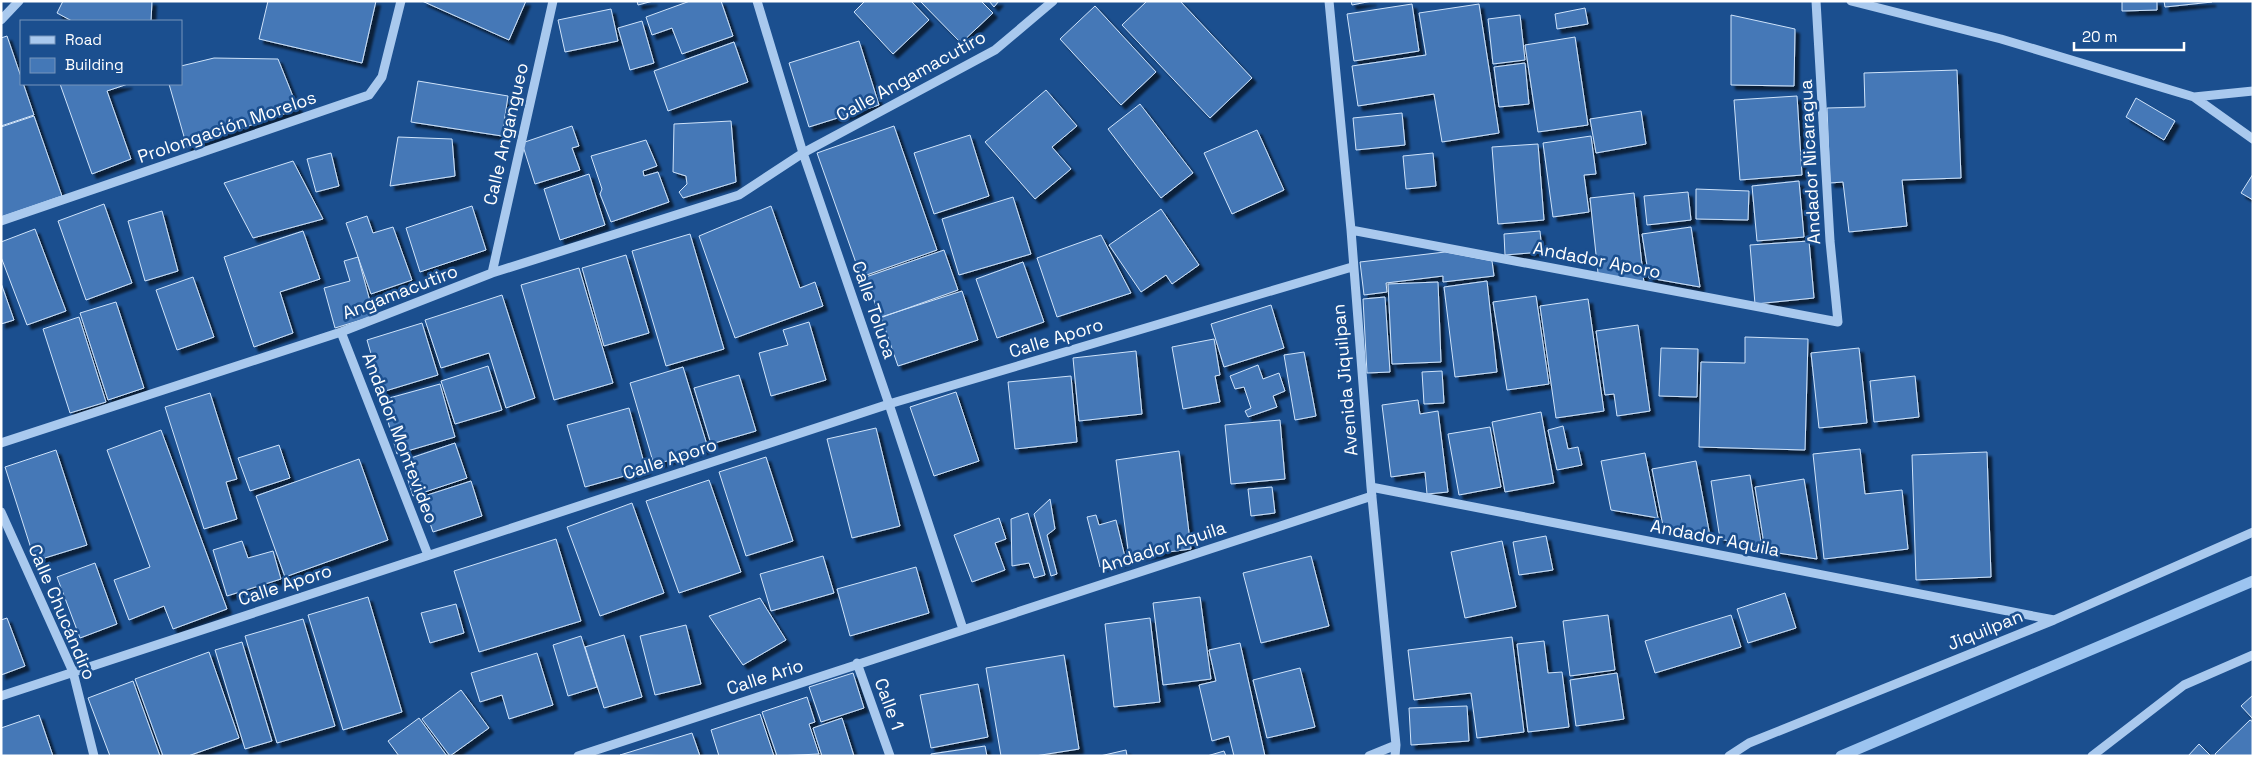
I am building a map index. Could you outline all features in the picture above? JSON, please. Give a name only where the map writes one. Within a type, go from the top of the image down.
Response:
[{"type":"street","points":[[1,20],[19,1]]},
{"type":"street","name":"Prolongación Morelos","points":[[1,221],[369,95],[382,77],[402,1]]},
{"type":"street","name":"Calle Angangueo","points":[[492,273],[553,1]]},
{"type":"street","name":"Calle Toluca","points":[[757,1],[803,154],[889,404],[963,628]]},
{"type":"street","name":"Calle Angamacutiro","points":[[803,154],[994,50],[1053,1]]},
{"type":"street","name":"Avenida Jiquilpan","points":[[1329,1],[1351,230],[1352,267],[1396,756]]},
{"type":"street","name":"Andador Nicaragua","points":[[1816,1],[1830,241],[1838,322]]},
{"type":"street","points":[[1851,1],[2001,39],[2194,97],[2253,139]]},
{"type":"street","points":[[2194,97],[2253,91]]},
{"type":"street","name":"Angamacutiro","points":[[1,443],[341,332],[492,273],[739,195],[803,154]]},
{"type":"street","name":"Andador Aporo","points":[[1351,230],[1838,322]]},
{"type":"street","name":"Calle Aporo","points":[[1,696],[889,404],[1352,267]]},
{"type":"street","name":"Andador Montevideo","points":[[341,332],[428,555]]},
{"type":"street","name":"Andador Aquila","points":[[963,628],[1372,492],[2054,620]]},
{"type":"street","name":"Calle Chucándiro","points":[[1,512],[73,672],[94,756]]},
{"type":"street","name":"Jiquilpan","points":[[1729,756],[1750,743],[2054,620],[2253,532]]},
{"type":"street","name":"Calle Ario","points":[[578,756],[963,628]]},
{"type":"street","points":[[2092,756],[2184,685],[2253,655]]},
{"type":"street","name":"Calle 1","points":[[857,663],[890,756]]},
{"type":"street","points":[[1369,756],[1396,745]]},
{"type":"building","points":[[63,1],[152,1],[151,20],[70,20],[57,13]]},
{"type":"building","points":[[268,1],[376,1],[362,63],[259,39]]},
{"type":"building","points":[[422,1],[526,1],[509,40]]},
{"type":"building","points":[[637,1],[653,1],[638,5]]},
{"type":"building","points":[[690,1],[721,1],[733,36],[682,54],[672,28],[652,35],[646,17]]},
{"type":"building","points":[[865,1],[911,1],[929,20],[893,54],[854,12]]},
{"type":"building","points":[[920,1],[981,1],[993,13],[961,43]]},
{"type":"building","points":[[989,1],[999,1],[994,7]]},
{"type":"building","points":[[1147,1],[1180,1],[1252,78],[1210,118],[1122,25]]},
{"type":"building","points":[[1351,1],[1372,1],[1352,5]]},
{"type":"building","points":[[2122,1],[2157,1],[2157,10],[2122,11]]},
{"type":"building","points":[[2164,1],[2211,1],[2212,2],[2165,7]]},
{"type":"building","points":[[1412,4],[1419,51],[1354,61],[1347,14]]},
{"type":"building","points":[[1479,4],[1499,133],[1442,142],[1434,94],[1358,106],[1352,66],[1426,55],[1419,13]]},
{"type":"building","points":[[1095,6],[1156,72],[1121,105],[1060,39]]},
{"type":"building","points":[[1585,8],[1588,24],[1557,29],[1555,14]]},
{"type":"building","points":[[611,9],[618,41],[565,52],[558,20]]},
{"type":"building","points":[[1520,15],[1525,60],[1493,64],[1488,19]]},
{"type":"building","points":[[1731,15],[1795,29],[1794,86],[1731,85]]},
{"type":"building","points":[[642,21],[654,63],[630,70],[618,28]]},
{"type":"building","points":[[7,36],[20,74],[20,85],[24,85],[34,115],[1,126],[1,38]]},
{"type":"building","points":[[1575,37],[1588,125],[1538,132],[1525,45]]},
{"type":"building","points":[[859,41],[879,105],[809,127],[789,63]]},
{"type":"building","points":[[734,42],[748,82],[668,111],[654,71]]},
{"type":"building","points":[[214,58],[278,59],[298,109],[187,147],[169,85],[182,85],[182,66]]},
{"type":"building","points":[[1525,63],[1529,104],[1499,107],[1494,67]]},
{"type":"building","points":[[1957,70],[1961,178],[1902,180],[1907,226],[1849,232],[1843,182],[1830,183],[1827,108],[1865,107],[1864,73]]},
{"type":"building","points":[[418,81],[508,96],[502,136],[411,122]]},
{"type":"building","points":[[60,85],[125,85],[107,91],[131,159],[92,174]]},
{"type":"building","points":[[1046,90],[1077,126],[1052,147],[1071,169],[1035,199],[985,142]]},
{"type":"building","points":[[1797,96],[1802,175],[1740,180],[1734,100]]},
{"type":"building","points":[[2136,98],[2175,121],[2164,140],[2126,117]]},
{"type":"building","points":[[1140,104],[1193,173],[1161,198],[1108,129]]},
{"type":"building","points":[[1641,111],[1646,144],[1596,153],[1590,119]]},
{"type":"building","points":[[1402,113],[1405,145],[1356,150],[1353,118]]},
{"type":"building","points":[[34,116],[62,196],[1,217],[1,127]]},
{"type":"building","points":[[731,121],[736,182],[683,198],[679,192],[687,184],[686,176],[673,172],[674,124]]},
{"type":"building","points":[[572,126],[579,146],[572,148],[580,170],[535,184],[522,143]]},
{"type":"building","points":[[894,126],[937,250],[861,277],[817,153]]},
{"type":"building","points":[[1257,130],[1284,190],[1232,214],[1204,153]]},
{"type":"building","points":[[970,135],[989,196],[934,214],[914,153]]},
{"type":"building","points":[[1591,136],[1596,174],[1584,175],[1589,212],[1553,217],[1543,143]]},
{"type":"building","points":[[398,137],[452,139],[455,176],[390,186]]},
{"type":"building","points":[[646,140],[657,166],[643,171],[644,176],[658,172],[669,202],[611,222],[600,194],[602,189],[591,156]]},
{"type":"building","points":[[1538,144],[1544,220],[1498,224],[1492,147]]},
{"type":"building","points":[[331,153],[339,186],[316,192],[307,159]]},
{"type":"building","points":[[1433,153],[1436,186],[1406,189],[1403,156]]},
{"type":"building","points":[[293,161],[323,219],[253,238],[224,183]]},
{"type":"building","points":[[589,174],[605,225],[560,240],[544,189]]},
{"type":"building","points":[[2253,174],[2253,200],[2241,193]]},
{"type":"building","points":[[1799,181],[1804,237],[1757,241],[1752,186]]},
{"type":"building","points":[[1696,189],[1749,191],[1748,220],[1696,219]]},
{"type":"building","points":[[1688,192],[1691,220],[1647,225],[1644,196]]},
{"type":"building","points":[[1634,193],[1644,283],[1598,273],[1590,198]]},
{"type":"building","points":[[1013,197],[1031,254],[959,275],[942,219]]},
{"type":"building","points":[[104,204],[132,283],[86,300],[58,221]]},
{"type":"building","points":[[472,206],[486,250],[420,272],[406,228]]},
{"type":"building","points":[[771,206],[800,288],[815,282],[823,306],[735,338],[699,236]]},
{"type":"building","points":[[1161,209],[1199,265],[1172,284],[1166,275],[1141,292],[1109,245]]},
{"type":"building","points":[[162,211],[178,271],[145,281],[128,221]]},
{"type":"building","points":[[367,216],[373,233],[393,227],[412,280],[371,294],[346,223]]},
{"type":"building","points":[[1691,227],[1700,287],[1649,278],[1642,234]]},
{"type":"building","points":[[35,229],[66,311],[27,325],[1,257],[1,242]]},
{"type":"building","points":[[303,231],[320,279],[280,292],[293,333],[254,347],[224,257]]},
{"type":"building","points":[[1540,231],[1542,252],[1505,255],[1504,234]]},
{"type":"building","points":[[690,234],[724,349],[666,366],[632,251]]},
{"type":"building","points":[[1101,235],[1131,293],[1057,317],[1037,258]]},
{"type":"building","points":[[1809,241],[1814,298],[1755,304],[1750,245]]},
{"type":"building","points":[[944,250],[958,290],[880,318],[866,277]]},
{"type":"building","points":[[1445,252],[1492,261],[1494,276],[1443,282],[1443,276],[1386,283],[1387,292],[1364,295],[1360,262]]},
{"type":"building","points":[[626,255],[649,333],[604,346],[582,268]]},
{"type":"building","points":[[358,257],[374,316],[335,328],[324,288],[350,281],[344,261]]},
{"type":"building","points":[[1023,262],[1044,322],[997,338],[976,279]]},
{"type":"building","points":[[579,268],[613,383],[554,400],[521,285]]},
{"type":"building","points":[[193,277],[214,337],[177,350],[156,290]]},
{"type":"building","points":[[1487,281],[1497,372],[1455,377],[1444,287]]},
{"type":"building","points":[[1438,282],[1441,362],[1392,364],[1388,284]]},
{"type":"building","points":[[1,283],[14,320],[1,324]]},
{"type":"building","points":[[962,291],[978,340],[898,366],[881,317]]},
{"type":"building","points":[[502,295],[535,398],[506,408],[489,353],[441,368],[425,320]]},
{"type":"building","points":[[1536,296],[1549,384],[1507,390],[1493,302]]},
{"type":"building","points":[[1385,297],[1390,372],[1367,373],[1363,299]]},
{"type":"building","points":[[1588,299],[1604,411],[1556,418],[1540,306]]},
{"type":"building","points":[[116,302],[144,388],[108,400],[80,313]]},
{"type":"building","points":[[1271,305],[1284,348],[1224,367],[1211,324]]},
{"type":"building","points":[[79,317],[106,402],[70,413],[43,329]]},
{"type":"building","points":[[809,322],[826,380],[771,396],[759,353],[788,345],[783,330]]},
{"type":"building","points":[[422,323],[438,375],[382,392],[367,340]]},
{"type":"building","points":[[1638,325],[1650,411],[1617,416],[1614,394],[1605,395],[1596,331]]},
{"type":"building","points":[[1745,337],[1808,339],[1805,450],[1699,447],[1701,362],[1745,363]]},
{"type":"building","points":[[1214,339],[1220,375],[1215,376],[1220,402],[1183,409],[1172,347]]},
{"type":"building","points":[[1661,348],[1698,349],[1697,397],[1659,396]]},
{"type":"building","points":[[1859,348],[1867,423],[1819,428],[1811,353]]},
{"type":"building","points":[[1136,351],[1142,414],[1079,421],[1073,358]]},
{"type":"building","points":[[1304,352],[1316,416],[1295,420],[1284,355]]},
{"type":"building","points":[[1258,365],[1263,379],[1279,373],[1285,391],[1273,396],[1277,407],[1248,417],[1245,411],[1251,408],[1244,387],[1235,389],[1230,376]]},
{"type":"building","points":[[488,366],[502,410],[455,424],[441,381]]},
{"type":"building","points":[[683,367],[708,448],[654,465],[630,383]]},
{"type":"building","points":[[1442,371],[1444,403],[1424,404],[1422,372]]},
{"type":"building","points":[[739,375],[756,431],[711,444],[694,388]]},
{"type":"building","points":[[1071,376],[1077,442],[1015,449],[1008,382]]},
{"type":"building","points":[[1915,376],[1919,417],[1874,422],[1870,381]]},
{"type":"building","points":[[440,384],[455,437],[397,454],[382,400]]},
{"type":"building","points":[[956,392],[979,461],[934,476],[910,407]]},
{"type":"building","points":[[210,393],[237,479],[226,482],[237,519],[204,529],[165,407]]},
{"type":"building","points":[[1418,400],[1420,414],[1438,411],[1448,492],[1427,494],[1425,472],[1391,477],[1382,405]]},
{"type":"building","points":[[629,408],[646,470],[585,487],[567,425]]},
{"type":"building","points":[[1541,412],[1554,483],[1505,492],[1492,422]]},
{"type":"building","points":[[1280,420],[1285,479],[1231,484],[1225,425]]},
{"type":"building","points":[[1563,426],[1568,449],[1578,447],[1582,465],[1557,470],[1548,430]]},
{"type":"building","points":[[1490,427],[1501,487],[1459,495],[1448,434]]},
{"type":"building","points":[[876,428],[900,526],[852,538],[827,439]]},
{"type":"building","points":[[161,430],[227,609],[173,629],[164,606],[129,620],[114,580],[150,567],[107,450]]},
{"type":"building","points":[[455,443],[467,478],[413,496],[402,461]]},
{"type":"building","points":[[279,445],[290,478],[250,491],[238,458]]},
{"type":"building","points":[[1860,449],[1865,494],[1902,490],[1908,549],[1824,559],[1813,454]]},
{"type":"building","points":[[56,450],[87,545],[35,561],[5,467]]},
{"type":"building","points":[[1179,451],[1191,549],[1129,557],[1116,460]]},
{"type":"building","points":[[1987,452],[1991,577],[1916,580],[1912,455]]},
{"type":"building","points":[[1645,453],[1658,518],[1611,510],[1601,461]]},
{"type":"building","points":[[766,457],[793,541],[746,556],[719,472]]},
{"type":"building","points":[[359,459],[388,540],[285,577],[256,496]]},
{"type":"building","points":[[1696,461],[1710,536],[1663,526],[1652,469]]},
{"type":"building","points":[[1750,475],[1762,548],[1720,539],[1711,481]]},
{"type":"building","points":[[1804,479],[1817,559],[1765,551],[1755,487]]},
{"type":"building","points":[[709,480],[741,572],[679,593],[646,501]]},
{"type":"building","points":[[471,481],[482,516],[433,532],[421,497]]},
{"type":"building","points":[[1272,487],[1275,513],[1251,516],[1248,489]]},
{"type":"building","points":[[1050,499],[1055,529],[1047,535],[1057,574],[1051,576],[1034,514]]},
{"type":"building","points":[[632,503],[664,593],[600,616],[567,527]]},
{"type":"building","points":[[1028,513],[1045,575],[1034,578],[1029,563],[1012,566],[1011,519]]},
{"type":"building","points":[[1096,515],[1099,525],[1116,520],[1126,561],[1100,567],[1087,517]]},
{"type":"building","points":[[999,518],[1006,539],[995,543],[1005,570],[972,582],[954,535]]},
{"type":"building","points":[[1546,536],[1553,570],[1519,575],[1513,542]]},
{"type":"building","points":[[556,539],[581,621],[479,652],[454,571]]},
{"type":"building","points":[[242,541],[248,558],[273,551],[281,579],[227,596],[213,550]]},
{"type":"building","points":[[1502,541],[1516,607],[1465,618],[1451,552]]},
{"type":"building","points":[[823,556],[834,593],[771,611],[760,574]]},
{"type":"building","points":[[1311,556],[1329,626],[1261,643],[1243,573]]},
{"type":"building","points":[[95,563],[117,624],[80,638],[57,577]]},
{"type":"building","points":[[916,567],[929,613],[850,636],[837,589]]},
{"type":"building","points":[[1785,593],[1796,628],[1748,643],[1737,609]]},
{"type":"building","points":[[368,597],[402,712],[343,730],[308,615]]},
{"type":"building","points":[[1200,597],[1211,679],[1163,685],[1153,603]]},
{"type":"building","points":[[760,598],[786,640],[743,665],[709,616]]},
{"type":"building","points":[[456,604],[464,633],[430,643],[421,613]]},
{"type":"building","points":[[1608,615],[1615,670],[1570,676],[1563,621]]},
{"type":"building","points":[[1731,615],[1741,647],[1655,673],[1645,641]]},
{"type":"building","points":[[7,618],[25,666],[1,675],[1,620]]},
{"type":"building","points":[[1150,618],[1160,702],[1114,707],[1105,624]]},
{"type":"building","points":[[303,619],[335,726],[277,743],[245,636]]},
{"type":"building","points":[[686,625],[701,684],[655,695],[640,636]]},
{"type":"building","points":[[624,635],[642,697],[604,708],[585,647]]},
{"type":"building","points":[[581,636],[597,687],[568,696],[553,645]]},
{"type":"building","points":[[1512,637],[1524,732],[1477,738],[1471,693],[1414,700],[1408,650]]},
{"type":"building","points":[[1544,641],[1548,673],[1562,672],[1569,727],[1528,732],[1517,644]]},
{"type":"building","points":[[242,642],[272,741],[245,749],[215,650]]},
{"type":"building","points":[[1240,643],[1265,756],[1234,756],[1229,736],[1212,741],[1199,685],[1216,681],[1209,650]]},
{"type":"building","points":[[209,652],[239,738],[188,756],[163,756],[135,679]]},
{"type":"building","points":[[537,653],[553,705],[509,719],[502,695],[480,702],[471,673]]},
{"type":"building","points":[[1064,655],[1079,749],[1035,756],[1001,756],[986,668]]},
{"type":"building","points":[[1300,668],[1315,727],[1267,738],[1253,680]]},
{"type":"building","points":[[853,673],[864,708],[821,722],[809,687]]},
{"type":"building","points":[[1617,673],[1624,719],[1576,726],[1570,680]]},
{"type":"building","points":[[133,681],[160,756],[110,756],[88,698]]},
{"type":"building","points":[[978,684],[988,737],[931,748],[920,695]]},
{"type":"building","points":[[461,690],[489,728],[450,756],[422,719]]},
{"type":"building","points":[[2253,695],[2253,719],[2241,706]]},
{"type":"building","points":[[807,697],[815,722],[809,724],[819,754],[777,756],[762,712]]},
{"type":"building","points":[[1467,706],[1469,741],[1411,745],[1409,708]]},
{"type":"building","points":[[760,714],[774,756],[719,756],[711,730]]},
{"type":"building","points":[[39,715],[53,756],[1,756],[1,728]]},
{"type":"building","points":[[419,718],[447,756],[399,756],[388,741]]},
{"type":"building","points":[[842,718],[854,756],[822,756],[813,728]]},
{"type":"building","points":[[2250,720],[2253,722],[2253,756],[2216,756],[2215,754]]},
{"type":"building","points":[[692,733],[700,756],[620,755]]},
{"type":"building","points":[[2199,744],[2211,756],[2188,756]]},
{"type":"building","points":[[985,746],[987,756],[931,756],[931,754]]},
{"type":"building","points":[[1126,750],[1127,756],[1100,756]]},
{"type":"building","points":[[1224,751],[1226,756],[1207,756]]},
{"type":"waterway","points":[[1841,756],[2253,581]]}]
